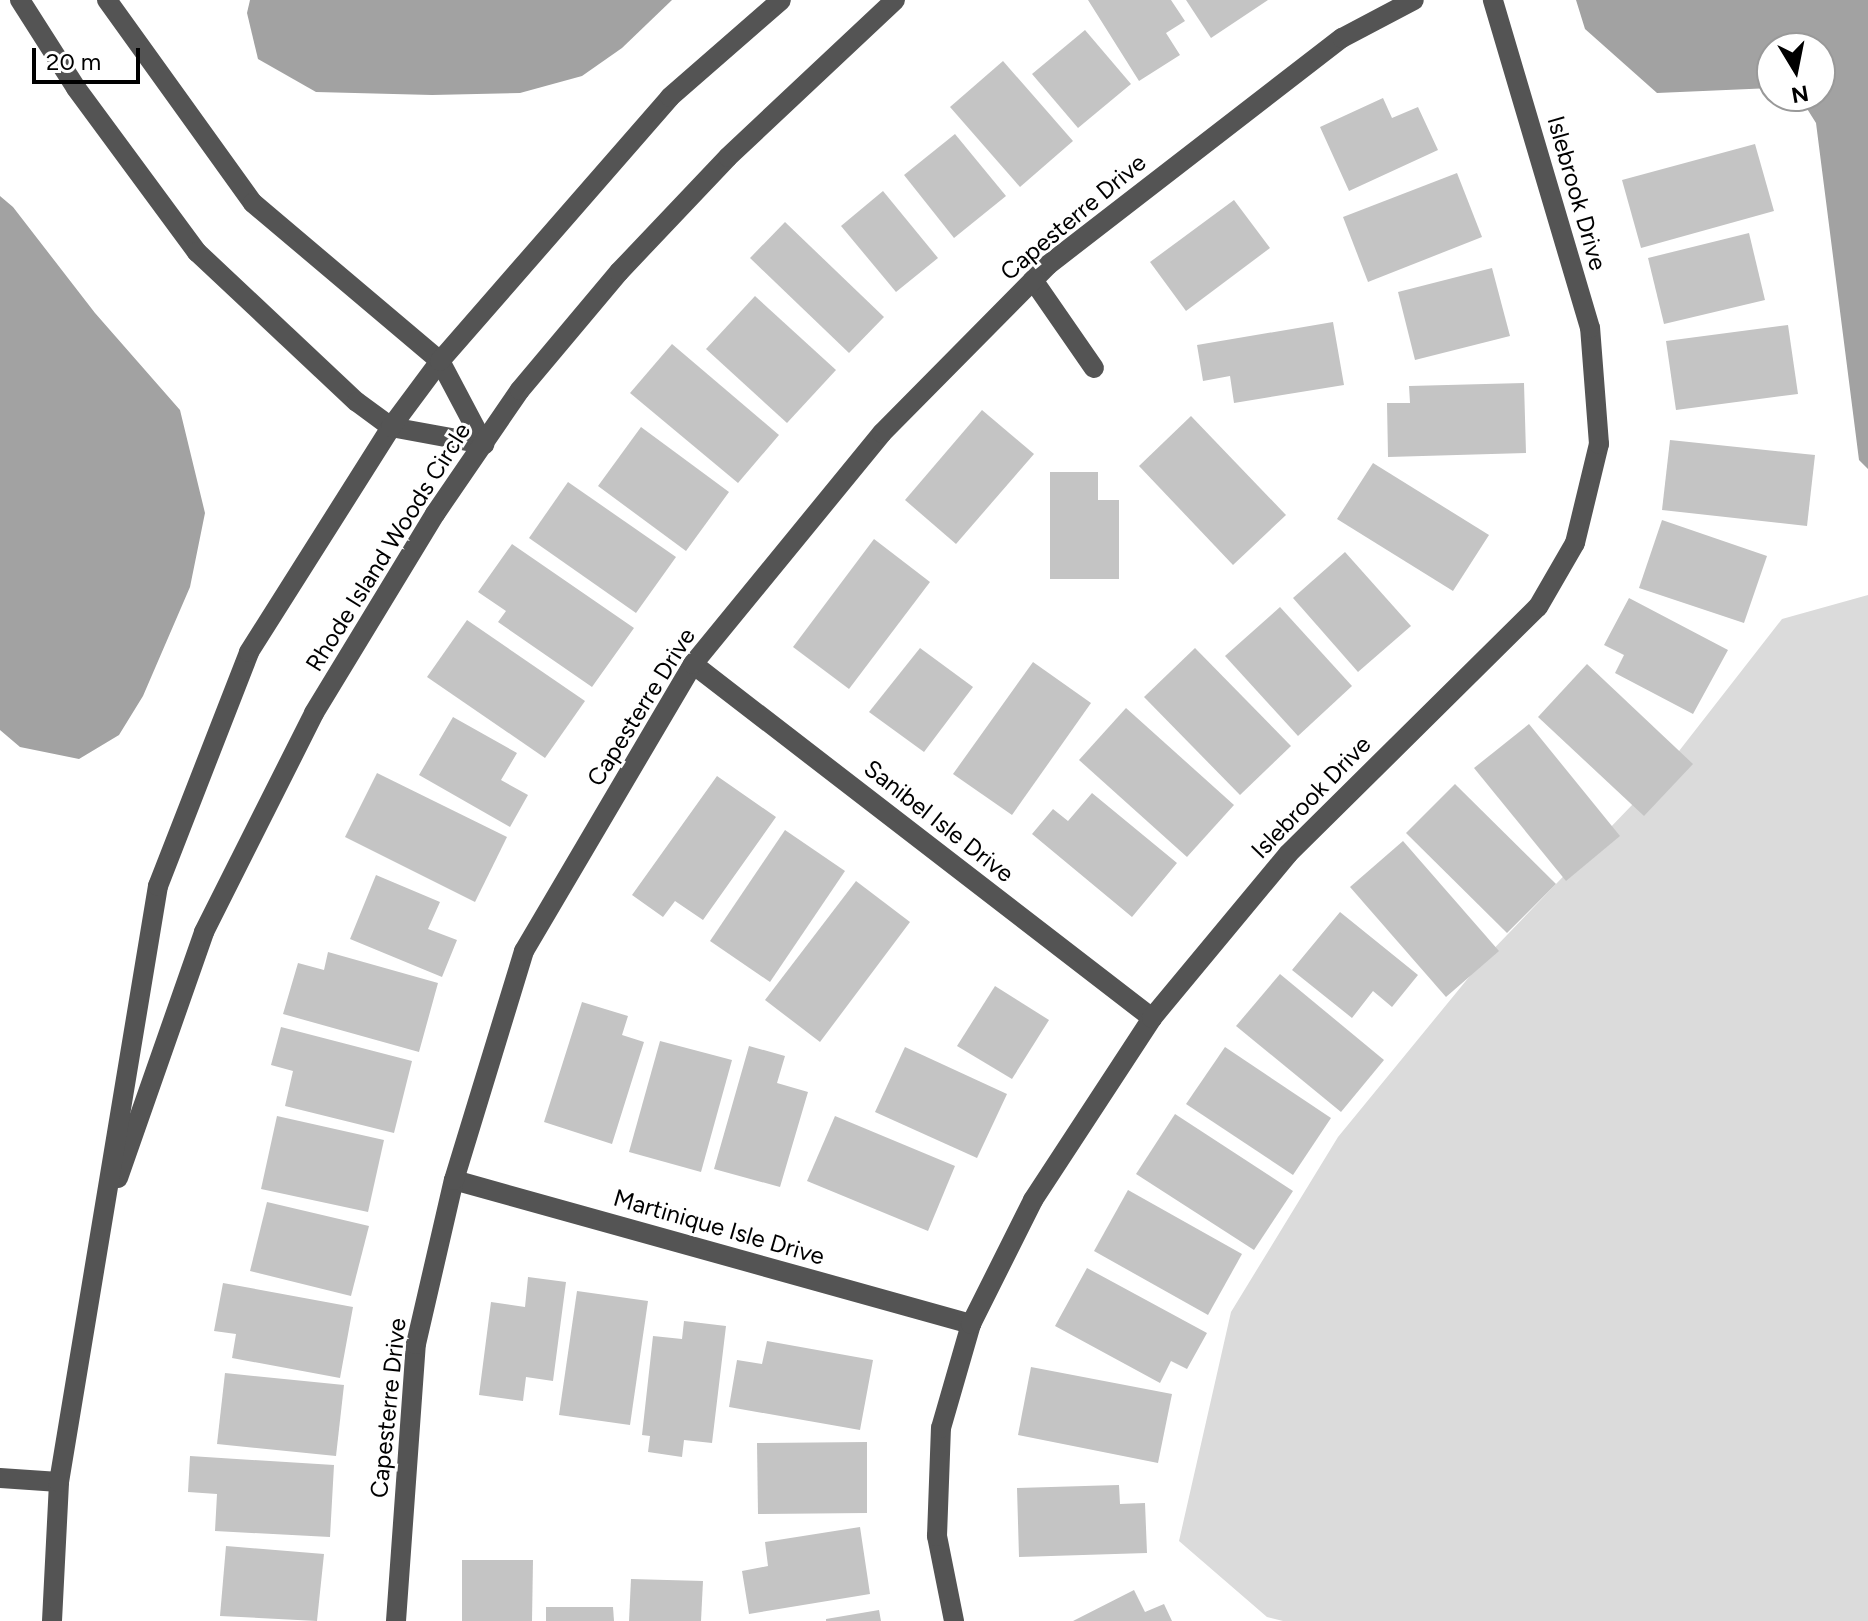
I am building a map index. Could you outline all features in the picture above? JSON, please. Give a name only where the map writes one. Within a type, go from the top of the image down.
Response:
[{"type":"street","points":[[20,0],[76,88],[197,252],[357,402],[391,427],[484,444]]},
{"type":"street","points":[[107,0],[253,203],[440,361],[484,444]]},
{"type":"street","name":"Rhode Island Woods Circle","points":[[52,1621],[59,1482],[158,886],[249,652],[391,427],[440,361],[670,97],[781,0]]},
{"type":"street","name":"Rhode Island Woods Circle","points":[[99,1235],[204,932],[314,713],[435,514],[520,390],[619,272],[728,157],[895,0]]},
{"type":"street","name":"Capesterre Drive","points":[[396,1621],[416,1344],[454,1180],[524,951],[693,664],[882,433],[1033,280],[1342,38],[1414,0]]},
{"type":"street","name":"Islebrook Drive","points":[[954,1621],[937,1536],[941,1428],[971,1324],[1033,1200],[1152,1018],[1288,854],[1538,607],[1575,543],[1599,444],[1590,328],[1493,0]]},
{"type":"street","points":[[1033,280],[1094,368]]},
{"type":"street","name":"Sanibel Isle Drive","points":[[693,664],[1152,1018]]},
{"type":"street","name":"Martinique Isle Drive","points":[[454,1180],[971,1324]]},
{"type":"street","points":[[0,1478],[59,1482]]},
{"type":"shaded area","points":[[250,0],[672,0],[622,48],[582,76],[520,93],[432,95],[316,92],[258,59],[247,13]]},
{"type":"shaded area","points":[[1576,0],[1868,0],[1868,469],[1859,460],[1816,123],[1809,112],[1836,112],[1836,32],[1756,32],[1756,89],[1657,93],[1585,29]]},
{"type":"shaded area","points":[[0,196],[13,207],[95,313],[180,410],[205,513],[190,587],[143,696],[119,735],[79,759],[20,747],[0,730]]},
{"type":"shaded area","points":[[1868,595],[1868,1621],[1283,1621],[1267,1617],[1179,1541],[1231,1312],[1338,1137],[1483,960],[1658,778],[1782,619]]},
{"type":"building","points":[[1088,0],[1171,0],[1185,21],[1166,33],[1180,55],[1139,81]]},
{"type":"building","points":[[1186,0],[1268,0],[1211,38]]},
{"type":"building","points":[[1085,30],[1131,84],[1078,128],[1032,74]]},
{"type":"building","points":[[1003,61],[1073,141],[1020,187],[950,107]]},
{"type":"building","points":[[1383,98],[1392,118],[1418,107],[1438,150],[1349,191],[1320,127]]},
{"type":"building","points":[[955,134],[1006,196],[954,238],[904,175]]},
{"type":"building","points":[[1755,144],[1774,211],[1641,248],[1622,180]]},
{"type":"building","points":[[1457,173],[1482,237],[1368,282],[1343,217]]},
{"type":"building","points":[[883,191],[938,258],[896,292],[841,226]]},
{"type":"building","points":[[1234,200],[1270,248],[1186,311],[1150,262]]},
{"type":"building","points":[[785,222],[884,317],[849,353],[750,258]]},
{"type":"building","points":[[1749,233],[1765,300],[1664,324],[1648,258]]},
{"type":"building","points":[[1492,268],[1510,336],[1415,360],[1398,292]]},
{"type":"building","points":[[755,296],[836,370],[787,423],[706,349]]},
{"type":"building","points":[[1333,322],[1344,385],[1234,403],[1230,376],[1203,381],[1197,345]]},
{"type":"building","points":[[1788,325],[1798,394],[1676,410],[1666,341]]},
{"type":"building","points":[[672,344],[779,435],[738,483],[630,393]]},
{"type":"building","points":[[1524,383],[1526,453],[1388,457],[1387,403],[1410,403],[1409,386]]},
{"type":"building","points":[[982,410],[1034,454],[956,544],[905,500]]},
{"type":"building","points":[[1191,416],[1286,515],[1233,565],[1139,466]]},
{"type":"building","points":[[641,427],[729,492],[686,551],[598,486]]},
{"type":"building","points":[[1670,440],[1815,455],[1807,526],[1662,510]]},
{"type":"building","points":[[1373,463],[1489,535],[1453,591],[1337,519]]},
{"type":"building","points":[[1050,472],[1098,472],[1098,500],[1119,500],[1119,579],[1050,579]]},
{"type":"building","points":[[568,482],[676,557],[636,613],[529,538]]},
{"type":"building","points":[[1662,520],[1767,556],[1744,623],[1639,588]]},
{"type":"building","points":[[874,539],[930,582],[849,689],[793,647]]},
{"type":"building","points":[[512,544],[634,628],[592,687],[498,622],[506,611],[478,592]]},
{"type":"building","points":[[1345,552],[1411,626],[1358,672],[1293,598]]},
{"type":"building","points":[[1629,598],[1728,650],[1693,714],[1615,673],[1624,655],[1604,645]]},
{"type":"building","points":[[1280,607],[1352,686],[1298,736],[1225,656]]},
{"type":"building","points":[[467,620],[585,701],[545,758],[427,677]]},
{"type":"building","points":[[920,648],[973,687],[924,752],[869,712]]},
{"type":"building","points":[[1195,648],[1291,746],[1240,795],[1144,697]]},
{"type":"building","points":[[1033,662],[1091,703],[1012,815],[953,774]]},
{"type":"building","points":[[1587,664],[1693,764],[1644,816],[1538,717]]},
{"type":"building","points":[[1126,708],[1234,805],[1187,857],[1079,760]]},
{"type":"building","points":[[453,717],[517,753],[501,780],[528,795],[510,827],[419,775]]},
{"type":"building","points":[[1529,724],[1620,836],[1566,881],[1474,768]]},
{"type":"building","points":[[377,773],[507,837],[475,902],[345,837]]},
{"type":"building","points":[[717,776],[776,817],[703,920],[675,901],[663,917],[632,895]]},
{"type":"building","points":[[1455,784],[1556,884],[1507,933],[1406,833]]},
{"type":"building","points":[[1092,793],[1177,863],[1132,917],[1032,834],[1053,809],[1068,821]]},
{"type":"building","points":[[785,830],[845,871],[770,982],[710,941]]},
{"type":"building","points":[[1403,841],[1499,951],[1446,997],[1350,887]]},
{"type":"building","points":[[376,875],[440,902],[428,929],[457,940],[442,977],[350,939]]},
{"type":"building","points":[[856,881],[910,922],[820,1042],[765,1000]]},
{"type":"building","points":[[1340,912],[1418,975],[1392,1007],[1373,991],[1352,1018],[1292,970]]},
{"type":"building","points":[[328,952],[438,983],[419,1052],[283,1014],[298,963],[324,970]]},
{"type":"building","points":[[1280,974],[1384,1060],[1341,1112],[1236,1026]]},
{"type":"building","points":[[995,986],[1049,1020],[1012,1079],[957,1046]]},
{"type":"building","points":[[582,1002],[628,1016],[622,1035],[644,1042],[612,1144],[544,1122]]},
{"type":"building","points":[[281,1027],[412,1061],[394,1133],[285,1106],[293,1071],[271,1065]]},
{"type":"building","points":[[660,1041],[732,1060],[701,1172],[629,1152]]},
{"type":"building","points":[[749,1046],[785,1056],[777,1083],[808,1092],[780,1187],[714,1169]]},
{"type":"building","points":[[905,1047],[1007,1094],[977,1158],[875,1112]]},
{"type":"building","points":[[1225,1047],[1331,1118],[1293,1175],[1186,1104]]},
{"type":"building","points":[[1175,1114],[1293,1191],[1254,1250],[1136,1174]]},
{"type":"building","points":[[277,1116],[384,1140],[368,1212],[261,1189]]},
{"type":"building","points":[[835,1116],[955,1166],[928,1231],[807,1181]]},
{"type":"building","points":[[1128,1190],[1242,1254],[1208,1315],[1094,1251]]},
{"type":"building","points":[[267,1202],[369,1226],[351,1296],[250,1271]]},
{"type":"building","points":[[1087,1268],[1207,1333],[1187,1369],[1171,1361],[1160,1383],[1055,1326]]},
{"type":"building","points":[[528,1277],[566,1282],[553,1381],[526,1377],[523,1401],[479,1395],[491,1302],[525,1307]]},
{"type":"building","points":[[223,1283],[353,1307],[340,1378],[232,1358],[236,1334],[214,1331]]},
{"type":"building","points":[[577,1291],[648,1301],[630,1425],[559,1415]]},
{"type":"building","points":[[684,1321],[726,1326],[712,1443],[684,1440],[682,1457],[648,1452],[650,1436],[642,1435],[653,1336],[682,1339]]},
{"type":"building","points":[[767,1341],[873,1360],[860,1430],[729,1407],[737,1360],[762,1364]]},
{"type":"building","points":[[1031,1367],[1172,1394],[1158,1463],[1018,1435]]},
{"type":"building","points":[[225,1373],[344,1385],[336,1456],[217,1444]]},
{"type":"building","points":[[867,1442],[867,1513],[758,1514],[757,1443]]},
{"type":"building","points":[[190,1456],[334,1465],[330,1537],[215,1531],[217,1494],[188,1492]]},
{"type":"building","points":[[1119,1485],[1120,1504],[1145,1503],[1147,1553],[1019,1557],[1017,1488]]},
{"type":"building","points":[[860,1527],[870,1594],[749,1614],[742,1571],[768,1566],[765,1542]]},
{"type":"building","points":[[226,1546],[324,1554],[317,1621],[220,1616]]},
{"type":"building","points":[[462,1560],[533,1560],[532,1621],[462,1621]]},
{"type":"building","points":[[631,1579],[703,1581],[701,1621],[629,1621]]},
{"type":"building","points":[[1134,1590],[1145,1612],[1164,1604],[1172,1621],[1073,1621]]},
{"type":"building","points":[[546,1607],[613,1607],[614,1621],[546,1621]]},
{"type":"building","points":[[879,1610],[881,1621],[826,1621],[826,1619]]}]
